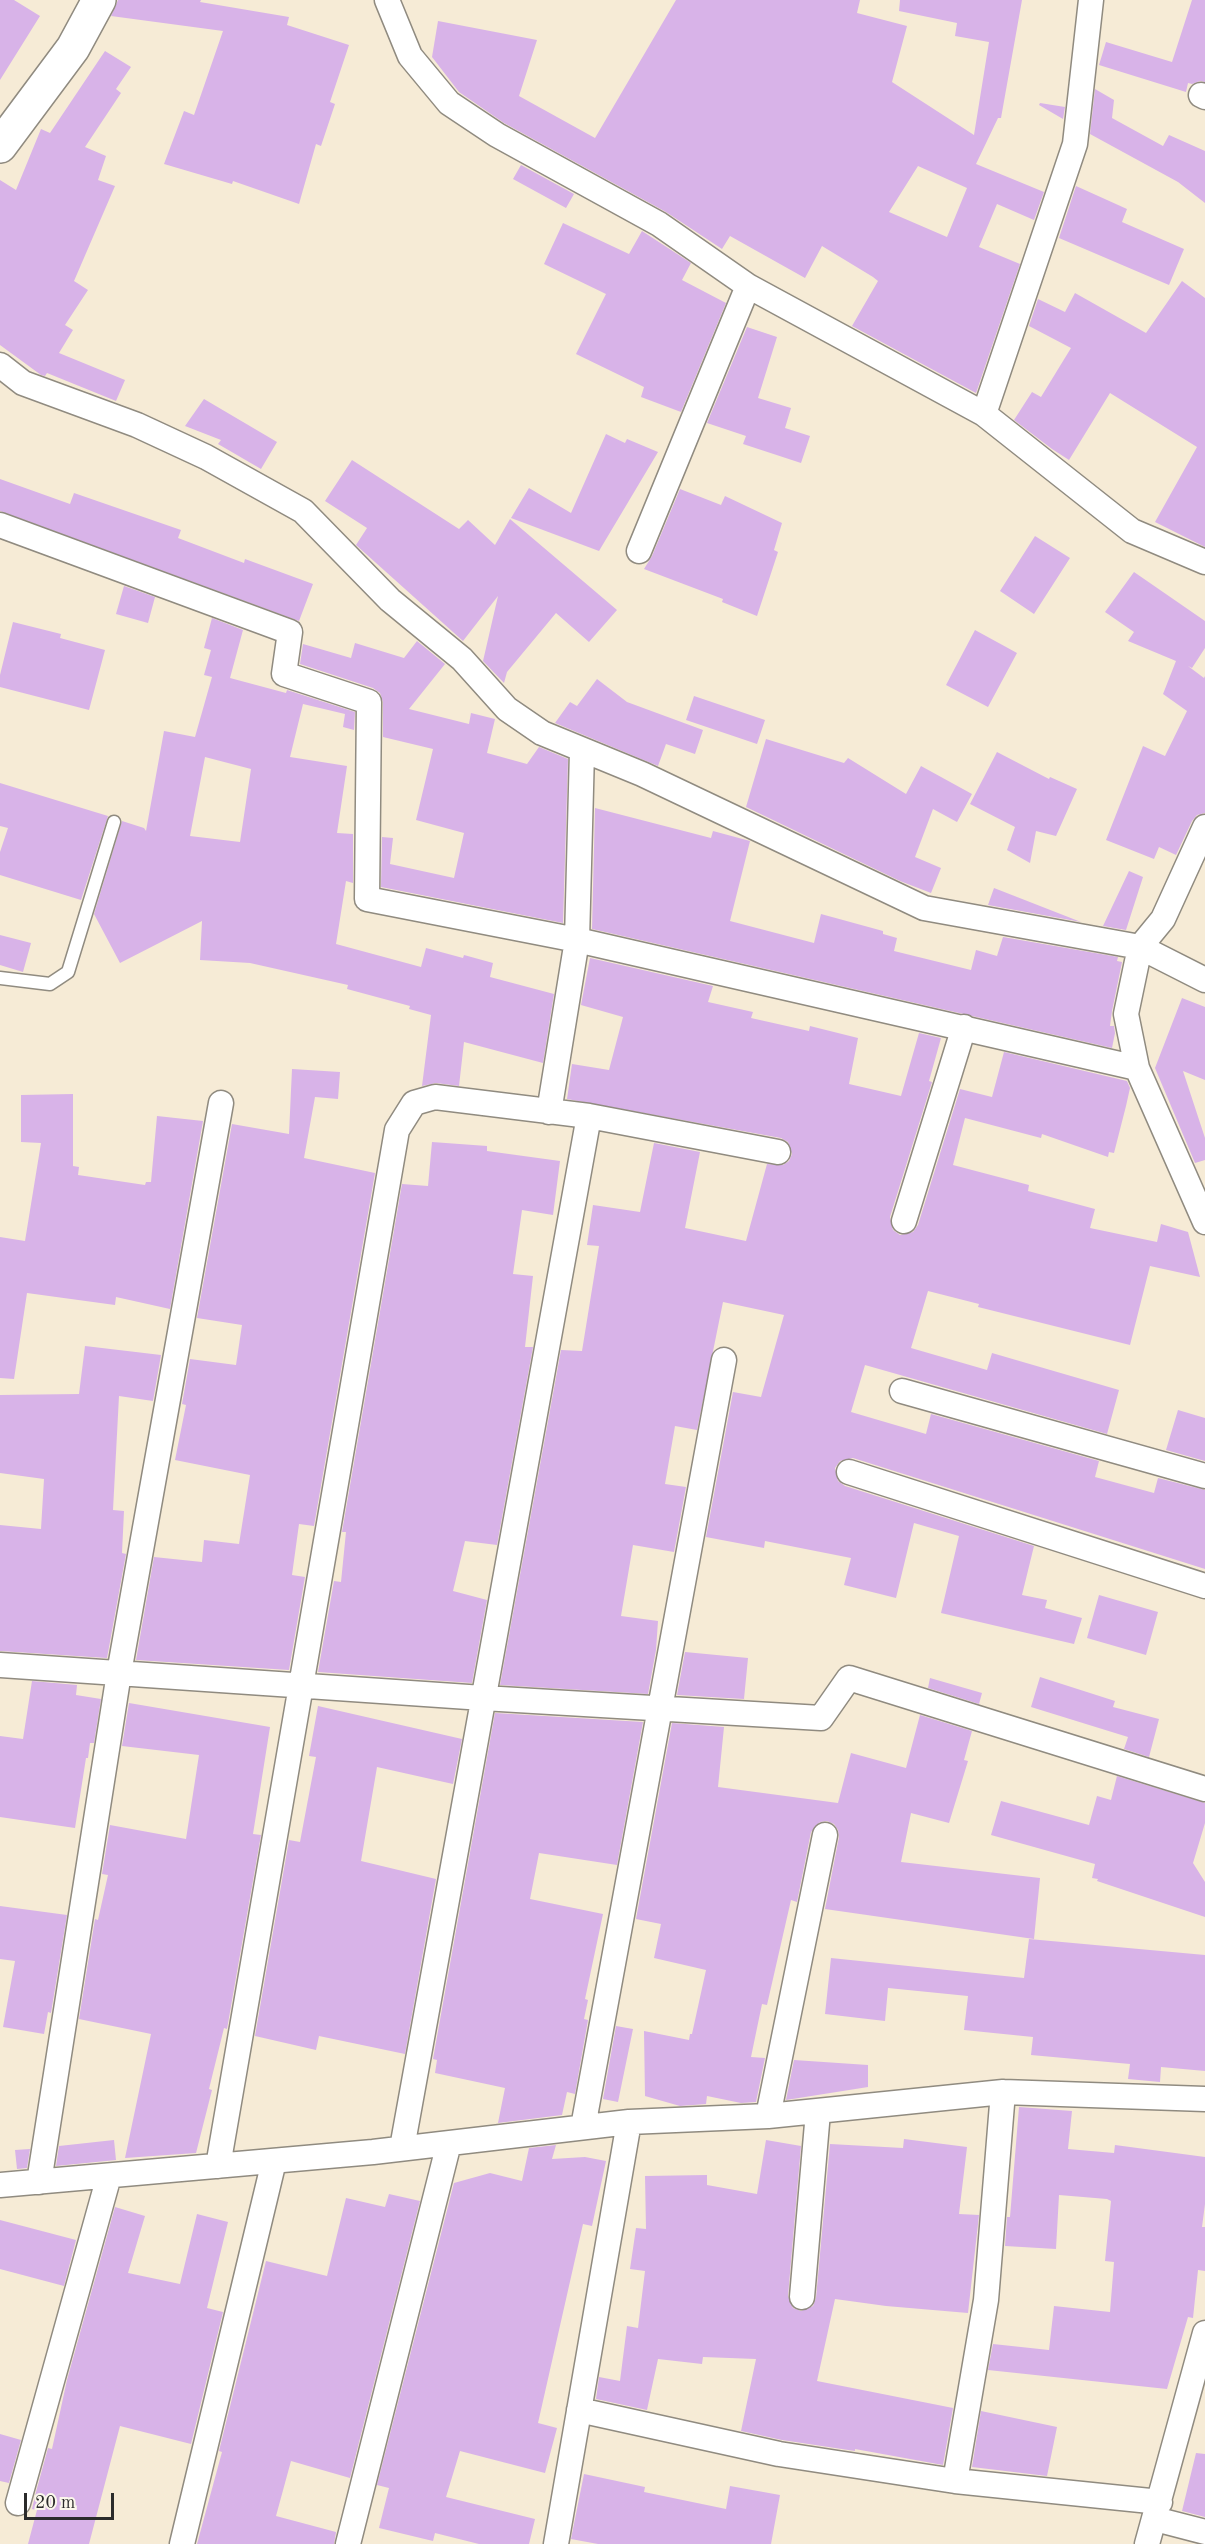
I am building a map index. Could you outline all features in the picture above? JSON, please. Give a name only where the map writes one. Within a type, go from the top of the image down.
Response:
[{"type":"street","points":[[0,146],[73,48],[99,0]]},
{"type":"street","points":[[387,0],[410,56],[449,103],[497,135],[658,224],[748,286],[984,414],[1132,531],[1205,561]]},
{"type":"street","points":[[984,414],[1075,144],[1090,0]]},
{"type":"street","points":[[639,551],[748,286]]},
{"type":"street","points":[[0,365],[23,383],[137,425],[206,457],[303,511],[390,600],[462,659],[507,709],[542,733],[642,774],[924,908],[1140,947],[1205,980]]},
{"type":"street","points":[[0,525],[290,632],[284,674],[369,702],[367,899],[577,940],[1137,1068]]},
{"type":"street","points":[[549,1112],[577,940],[582,751]]},
{"type":"street","points":[[1205,827],[1163,919],[1140,947],[1126,1014],[1137,1068],[1205,1222]]},
{"type":"street","points":[[904,1221],[964,1027]]},
{"type":"street","points":[[218,2166],[397,1130],[414,1103],[435,1097],[589,1116],[778,1152]]},
{"type":"street","points":[[39,2182],[119,1673],[221,1103]]},
{"type":"street","points":[[402,2148],[589,1116]]},
{"type":"street","points":[[583,2127],[724,1360]]},
{"type":"street","points":[[902,1391],[1205,1476]]},
{"type":"street","points":[[849,1472],[1205,1586]]},
{"type":"street","points":[[0,1665],[483,1698],[821,1718],[849,1678],[1205,1789]]},
{"type":"street","points":[[768,2116],[825,1835]]},
{"type":"street","points":[[0,2185],[402,2148],[629,2122],[818,2112],[1003,2092],[1205,2099]]},
{"type":"street","points":[[955,2481],[986,2300],[1003,2092]]},
{"type":"street","points":[[802,2297],[818,2112]]},
{"type":"street","points":[[556,2544],[629,2122]]},
{"type":"street","points":[[348,2544],[449,2143]]},
{"type":"street","points":[[182,2544],[274,2160]]},
{"type":"street","points":[[18,2503],[109,2176]]},
{"type":"street","points":[[1147,2544],[1202,2358],[1205,2333]]},
{"type":"street","points":[[579,2410],[779,2454],[1157,2511],[1205,2532]]},
{"type":"lane","points":[[0,978],[50,984],[68,972],[114,822]]},
{"type":"building","points":[[0,0],[14,0],[40,16],[0,80]]},
{"type":"building","points":[[118,0],[201,0],[200,2],[289,17],[287,25],[349,45],[330,102],[335,104],[321,146],[316,144],[299,204],[233,181],[232,184],[164,164],[184,111],[194,115],[223,31],[111,16]]},
{"type":"building","points":[[676,0],[860,0],[857,13],[907,26],[892,82],[974,135],[989,42],[955,36],[957,23],[899,11],[900,0],[1022,0],[1001,118],[998,118],[976,164],[1044,192],[1034,220],[997,204],[979,247],[1020,264],[976,393],[852,326],[878,281],[822,246],[805,278],[730,236],[722,249],[666,212],[504,123],[459,92],[432,57],[438,21],[537,40],[519,96],[595,138]],"holes":[[[918,166],[967,188],[947,237],[889,212]]]},
{"type":"building","points":[[1192,0],[1205,0],[1205,82],[1188,83],[1186,92],[1099,65],[1106,42],[1172,62]]},
{"type":"building","points":[[105,51],[131,67],[116,89],[121,93],[85,147],[106,156],[98,180],[115,186],[74,281],[88,290],[65,325],[73,330],[59,353],[125,380],[116,401],[47,373],[45,376],[41,375],[0,345],[0,180],[16,190],[41,129],[50,133]]},
{"type":"building","points":[[1095,89],[1114,100],[1112,118],[1163,146],[1169,135],[1205,151],[1205,203],[1178,182],[1090,134]]},
{"type":"building","points":[[1040,103],[1065,107],[1063,119],[1039,105]]},
{"type":"building","points":[[521,165],[574,194],[566,208],[513,179]]},
{"type":"building","points":[[1076,186],[1127,209],[1122,222],[1184,249],[1169,285],[1059,238]]},
{"type":"building","points":[[563,223],[629,254],[642,231],[691,263],[682,280],[726,303],[681,412],[641,397],[644,387],[576,354],[606,294],[544,264]]},
{"type":"building","points":[[1182,281],[1205,298],[1205,547],[1155,522],[1197,447],[1110,393],[1069,460],[1014,420],[1032,392],[1041,397],[1071,348],[1029,326],[1038,299],[1065,312],[1075,293],[1146,333]]},
{"type":"building","points":[[747,327],[777,337],[758,398],[791,408],[785,428],[810,436],[801,463],[743,444],[746,436],[707,423]]},
{"type":"building","points":[[204,399],[277,442],[261,469],[218,444],[221,440],[185,426]]},
{"type":"building","points":[[606,434],[625,443],[627,439],[658,452],[599,551],[511,518],[529,488],[571,513]]},
{"type":"building","points":[[352,460],[459,529],[468,520],[495,545],[510,519],[617,610],[589,642],[556,613],[507,672],[504,683],[483,661],[498,596],[463,641],[356,545],[367,528],[325,501]]},
{"type":"building","points":[[0,479],[70,504],[74,493],[181,530],[178,538],[244,563],[245,559],[313,584],[299,621],[0,511]]},
{"type":"building","points":[[680,489],[721,505],[725,496],[782,523],[774,550],[778,552],[757,616],[722,602],[723,599],[644,569],[652,556]]},
{"type":"building","points":[[1035,536],[1070,558],[1034,614],[1000,591]]},
{"type":"building","points":[[1134,572],[1205,621],[1205,648],[1192,668],[1188,666],[1204,678],[1205,676],[1205,813],[1197,815],[1192,821],[1176,855],[1159,847],[1154,859],[1106,840],[1143,746],[1165,756],[1187,711],[1163,694],[1176,661],[1128,641],[1134,632],[1105,612]]},
{"type":"building","points":[[124,586],[155,597],[148,623],[116,614]]},
{"type":"building","points":[[212,618],[243,630],[230,678],[286,693],[287,690],[355,712],[354,730],[343,727],[345,714],[303,704],[290,757],[347,766],[337,833],[353,834],[353,883],[346,881],[336,944],[421,967],[426,948],[463,958],[464,955],[493,963],[490,977],[554,994],[543,1063],[464,1042],[459,1086],[436,1083],[422,1086],[431,1015],[409,1009],[410,1006],[347,989],[348,985],[250,963],[200,960],[202,921],[120,963],[94,914],[122,821],[144,828],[146,831],[164,731],[195,737],[212,677],[204,675],[211,650],[204,648]],"holes":[[[205,757],[251,769],[240,842],[190,836]]]},
{"type":"building","points":[[13,622],[61,634],[60,638],[105,650],[89,710],[0,687],[0,675]]},
{"type":"building","points":[[975,630],[1017,653],[988,707],[946,685]]},
{"type":"building","points":[[417,641],[445,664],[409,709],[469,724],[471,713],[495,719],[487,753],[527,764],[539,747],[568,759],[563,923],[381,887],[382,837],[393,838],[390,864],[454,878],[464,833],[416,820],[433,749],[383,737],[383,702],[380,693],[373,688],[300,664],[303,644],[351,658],[355,643],[404,658]]},
{"type":"building","points":[[597,679],[627,702],[703,730],[695,754],[666,744],[658,766],[555,723],[570,702],[577,706]]},
{"type":"building","points":[[694,696],[765,720],[757,744],[686,720]]},
{"type":"building","points":[[766,739],[844,763],[848,758],[906,794],[921,766],[972,794],[957,822],[933,809],[915,857],[941,868],[931,893],[900,881],[746,807]]},
{"type":"building","points":[[997,752],[1049,779],[1050,777],[1077,789],[1056,836],[1036,831],[1030,863],[1007,850],[1015,827],[970,804]]},
{"type":"building","points":[[0,783],[108,816],[81,900],[0,875],[0,852],[8,828],[0,826]]},
{"type":"building","points":[[595,808],[711,838],[713,831],[750,841],[730,921],[814,943],[821,914],[883,931],[883,934],[897,938],[894,951],[971,970],[976,950],[997,956],[1003,937],[1118,957],[1117,961],[1122,962],[1110,1026],[1114,1026],[1115,1033],[1112,1048],[592,929]]},
{"type":"building","points":[[1129,871],[1143,877],[1126,930],[1103,926]]},
{"type":"building","points":[[994,888],[1081,922],[988,905]]},
{"type":"building","points":[[0,935],[31,943],[23,972],[0,965]]},
{"type":"building","points":[[590,958],[713,986],[708,1002],[753,1012],[751,1018],[809,1031],[810,1026],[858,1038],[849,1084],[901,1096],[919,1033],[941,1038],[929,1081],[932,1082],[890,1217],[893,1230],[900,1235],[913,1232],[918,1225],[960,1089],[992,1097],[1004,1052],[1127,1081],[1130,1088],[1126,1106],[1114,1153],[1109,1152],[1108,1157],[1042,1134],[1041,1138],[965,1118],[953,1165],[1029,1185],[1028,1191],[1095,1209],[1090,1228],[1157,1242],[1161,1224],[1188,1232],[1200,1277],[1150,1266],[1130,1345],[978,1307],[979,1304],[928,1291],[911,1348],[987,1370],[992,1353],[1119,1390],[1107,1434],[865,1365],[851,1412],[926,1434],[931,1414],[1099,1461],[1095,1477],[1154,1493],[1158,1478],[1205,1490],[1205,1569],[853,1458],[840,1461],[835,1468],[838,1481],[845,1486],[1034,1546],[1022,1595],[1047,1600],[1045,1608],[1082,1618],[1074,1644],[941,1613],[959,1536],[914,1523],[896,1598],[844,1585],[851,1558],[765,1541],[764,1548],[706,1537],[733,1392],[761,1397],[784,1315],[723,1302],[697,1430],[675,1426],[665,1484],[686,1487],[674,1552],[633,1545],[621,1616],[658,1621],[656,1650],[648,1694],[500,1685],[561,1350],[582,1351],[599,1246],[587,1245],[593,1205],[640,1212],[654,1143],[700,1152],[685,1228],[746,1241],[767,1164],[783,1165],[789,1161],[792,1154],[788,1142],[781,1138],[567,1099],[572,1064],[609,1070],[623,1017],[581,1005]]},
{"type":"building","points":[[1182,998],[1205,1007],[1205,1080],[1183,1071],[1205,1138],[1205,1160],[1195,1163],[1155,1068]]},
{"type":"building","points":[[292,1069],[340,1072],[338,1099],[315,1097],[304,1158],[375,1173],[314,1526],[299,1524],[292,1575],[305,1577],[289,1670],[136,1660],[154,1557],[202,1562],[204,1540],[239,1544],[250,1475],[175,1460],[186,1405],[182,1404],[190,1359],[236,1365],[242,1325],[197,1318],[232,1124],[289,1134]]},
{"type":"building","points":[[73,1094],[73,1166],[79,1167],[78,1175],[145,1185],[146,1182],[151,1182],[157,1116],[203,1121],[170,1309],[116,1297],[115,1305],[27,1293],[14,1379],[0,1378],[0,1237],[25,1241],[41,1143],[21,1142],[21,1095]]},
{"type":"building","points":[[432,1142],[487,1146],[487,1151],[560,1161],[553,1215],[522,1210],[513,1274],[533,1276],[525,1347],[533,1347],[497,1545],[465,1541],[453,1591],[487,1600],[472,1683],[318,1672],[334,1581],[341,1582],[346,1532],[342,1532],[402,1184],[428,1186]]},
{"type":"building","points":[[85,1346],[161,1355],[153,1401],[119,1396],[113,1510],[124,1511],[122,1553],[126,1554],[107,1658],[0,1651],[0,1525],[41,1529],[44,1479],[0,1473],[0,1395],[79,1394]]},
{"type":"building","points":[[1178,1410],[1205,1418],[1205,1461],[1166,1450]]},
{"type":"building","points":[[1099,1595],[1158,1612],[1146,1655],[1087,1638]]},
{"type":"building","points":[[685,1652],[748,1658],[744,1699],[677,1695]]},
{"type":"building","points":[[1040,1677],[1115,1701],[1113,1707],[1159,1719],[1149,1757],[1124,1749],[1128,1737],[1031,1707]]},
{"type":"building","points":[[930,1678],[982,1693],[979,1704],[928,1688]]},
{"type":"building","points":[[32,1681],[77,1685],[76,1695],[101,1699],[94,1743],[90,1743],[88,1758],[86,1758],[75,1828],[0,1817],[0,1736],[23,1739]]},
{"type":"building","points":[[129,1703],[270,1727],[253,1834],[261,1835],[227,2029],[224,2028],[209,2089],[212,2090],[196,2153],[125,2158],[151,2034],[79,2019],[95,1919],[98,1920],[108,1875],[102,1874],[110,1825],[186,1839],[199,1755],[122,1746]]},
{"type":"building","points":[[318,1706],[462,1739],[453,1784],[377,1767],[361,1861],[436,1879],[405,2054],[319,2036],[316,2050],[255,2036],[289,1840],[300,1842],[316,1757],[309,1756]]},
{"type":"building","points":[[495,1713],[643,1722],[617,1865],[539,1853],[530,1899],[603,1914],[585,1999],[588,2000],[584,2019],[588,2020],[575,2094],[567,2092],[562,2115],[498,2123],[505,2088],[435,2073],[437,2060],[433,2059]]},
{"type":"building","points":[[920,1715],[972,1731],[964,1760],[968,1761],[949,1823],[911,1813],[901,1862],[1040,1878],[1034,1939],[825,1909],[839,1837],[834,1824],[827,1821],[820,1822],[811,1832],[797,1902],[791,1900],[767,2005],[762,2004],[751,2057],[765,2058],[756,2102],[741,2103],[707,2096],[706,2104],[680,2106],[645,2096],[644,2031],[689,2040],[706,1970],[654,1958],[661,1924],[636,1919],[672,1723],[724,1727],[718,1787],[838,1803],[851,1753],[906,1768]]},
{"type":"building","points":[[1117,1776],[1205,1803],[1205,1823],[1193,1863],[1205,1882],[1205,1917],[1097,1881],[1098,1879],[1092,1878],[1095,1864],[991,1835],[1001,1801],[1089,1825],[1097,1796],[1111,1800]]},
{"type":"building","points":[[0,1906],[67,1915],[51,2013],[48,2012],[44,2034],[3,2027],[15,1961],[0,1959]]},
{"type":"building","points":[[1029,1939],[1205,1955],[1205,2071],[1161,2067],[1160,2082],[1128,2079],[1130,2064],[1031,2055],[1033,2037],[964,2030],[968,1996],[888,1988],[885,2021],[825,2014],[831,1958],[1024,1978]]},
{"type":"building","points":[[616,2026],[633,2029],[618,2102],[603,2099]]},
{"type":"building","points":[[794,2060],[868,2065],[868,2087],[786,2100]]},
{"type":"building","points":[[1019,2107],[1072,2111],[1068,2149],[1114,2153],[1115,2145],[1205,2157],[1205,2204],[1202,2227],[1205,2227],[1205,2271],[1198,2270],[1193,2318],[1188,2317],[1167,2389],[988,2370],[993,2344],[1049,2350],[1054,2306],[1110,2312],[1114,2262],[1105,2261],[1111,2201],[1059,2195],[1056,2249],[1005,2246],[1007,2217],[1010,2217]]},
{"type":"building","points":[[904,2139],[967,2147],[959,2214],[979,2215],[968,2313],[835,2299],[817,2381],[953,2408],[943,2465],[855,2449],[855,2451],[782,2440],[741,2431],[756,2359],[703,2357],[702,2364],[658,2359],[647,2410],[596,2399],[599,2377],[620,2381],[627,2326],[638,2328],[645,2271],[630,2269],[636,2228],[646,2229],[645,2176],[707,2175],[707,2185],[757,2194],[766,2140],[801,2146],[788,2296],[793,2308],[801,2311],[813,2306],[816,2298],[830,2144],[903,2148]]},
{"type":"building","points":[[114,2140],[116,2160],[56,2166],[59,2146]]},
{"type":"building","points":[[556,2145],[552,2159],[585,2157],[606,2161],[592,2226],[583,2224],[538,2423],[557,2428],[545,2473],[460,2451],[446,2497],[535,2519],[529,2544],[479,2544],[435,2533],[433,2541],[379,2528],[389,2488],[377,2485],[454,2183],[490,2173],[522,2181],[529,2148]]},
{"type":"building","points":[[30,2149],[27,2168],[17,2169],[15,2150]]},
{"type":"building","points":[[389,2194],[420,2201],[350,2478],[291,2461],[276,2516],[336,2532],[334,2544],[197,2544],[222,2452],[219,2451],[266,2261],[327,2276],[346,2198],[385,2207]]},
{"type":"building","points":[[115,2207],[145,2216],[128,2273],[180,2284],[197,2214],[228,2222],[207,2308],[223,2312],[191,2444],[120,2426],[89,2544],[28,2544],[37,2510],[32,2509],[36,2492],[48,2448],[52,2449],[67,2380]]},
{"type":"building","points":[[0,2220],[76,2240],[64,2286],[0,2269]]},
{"type":"building","points":[[981,2411],[1057,2427],[1047,2476],[972,2467]]},
{"type":"building","points":[[0,2434],[21,2440],[9,2483],[0,2481]]},
{"type":"building","points":[[1196,2453],[1205,2454],[1205,2517],[1182,2511]]},
{"type":"building","points":[[584,2474],[645,2487],[644,2492],[726,2509],[730,2486],[780,2495],[771,2544],[598,2544],[571,2539]]}]
